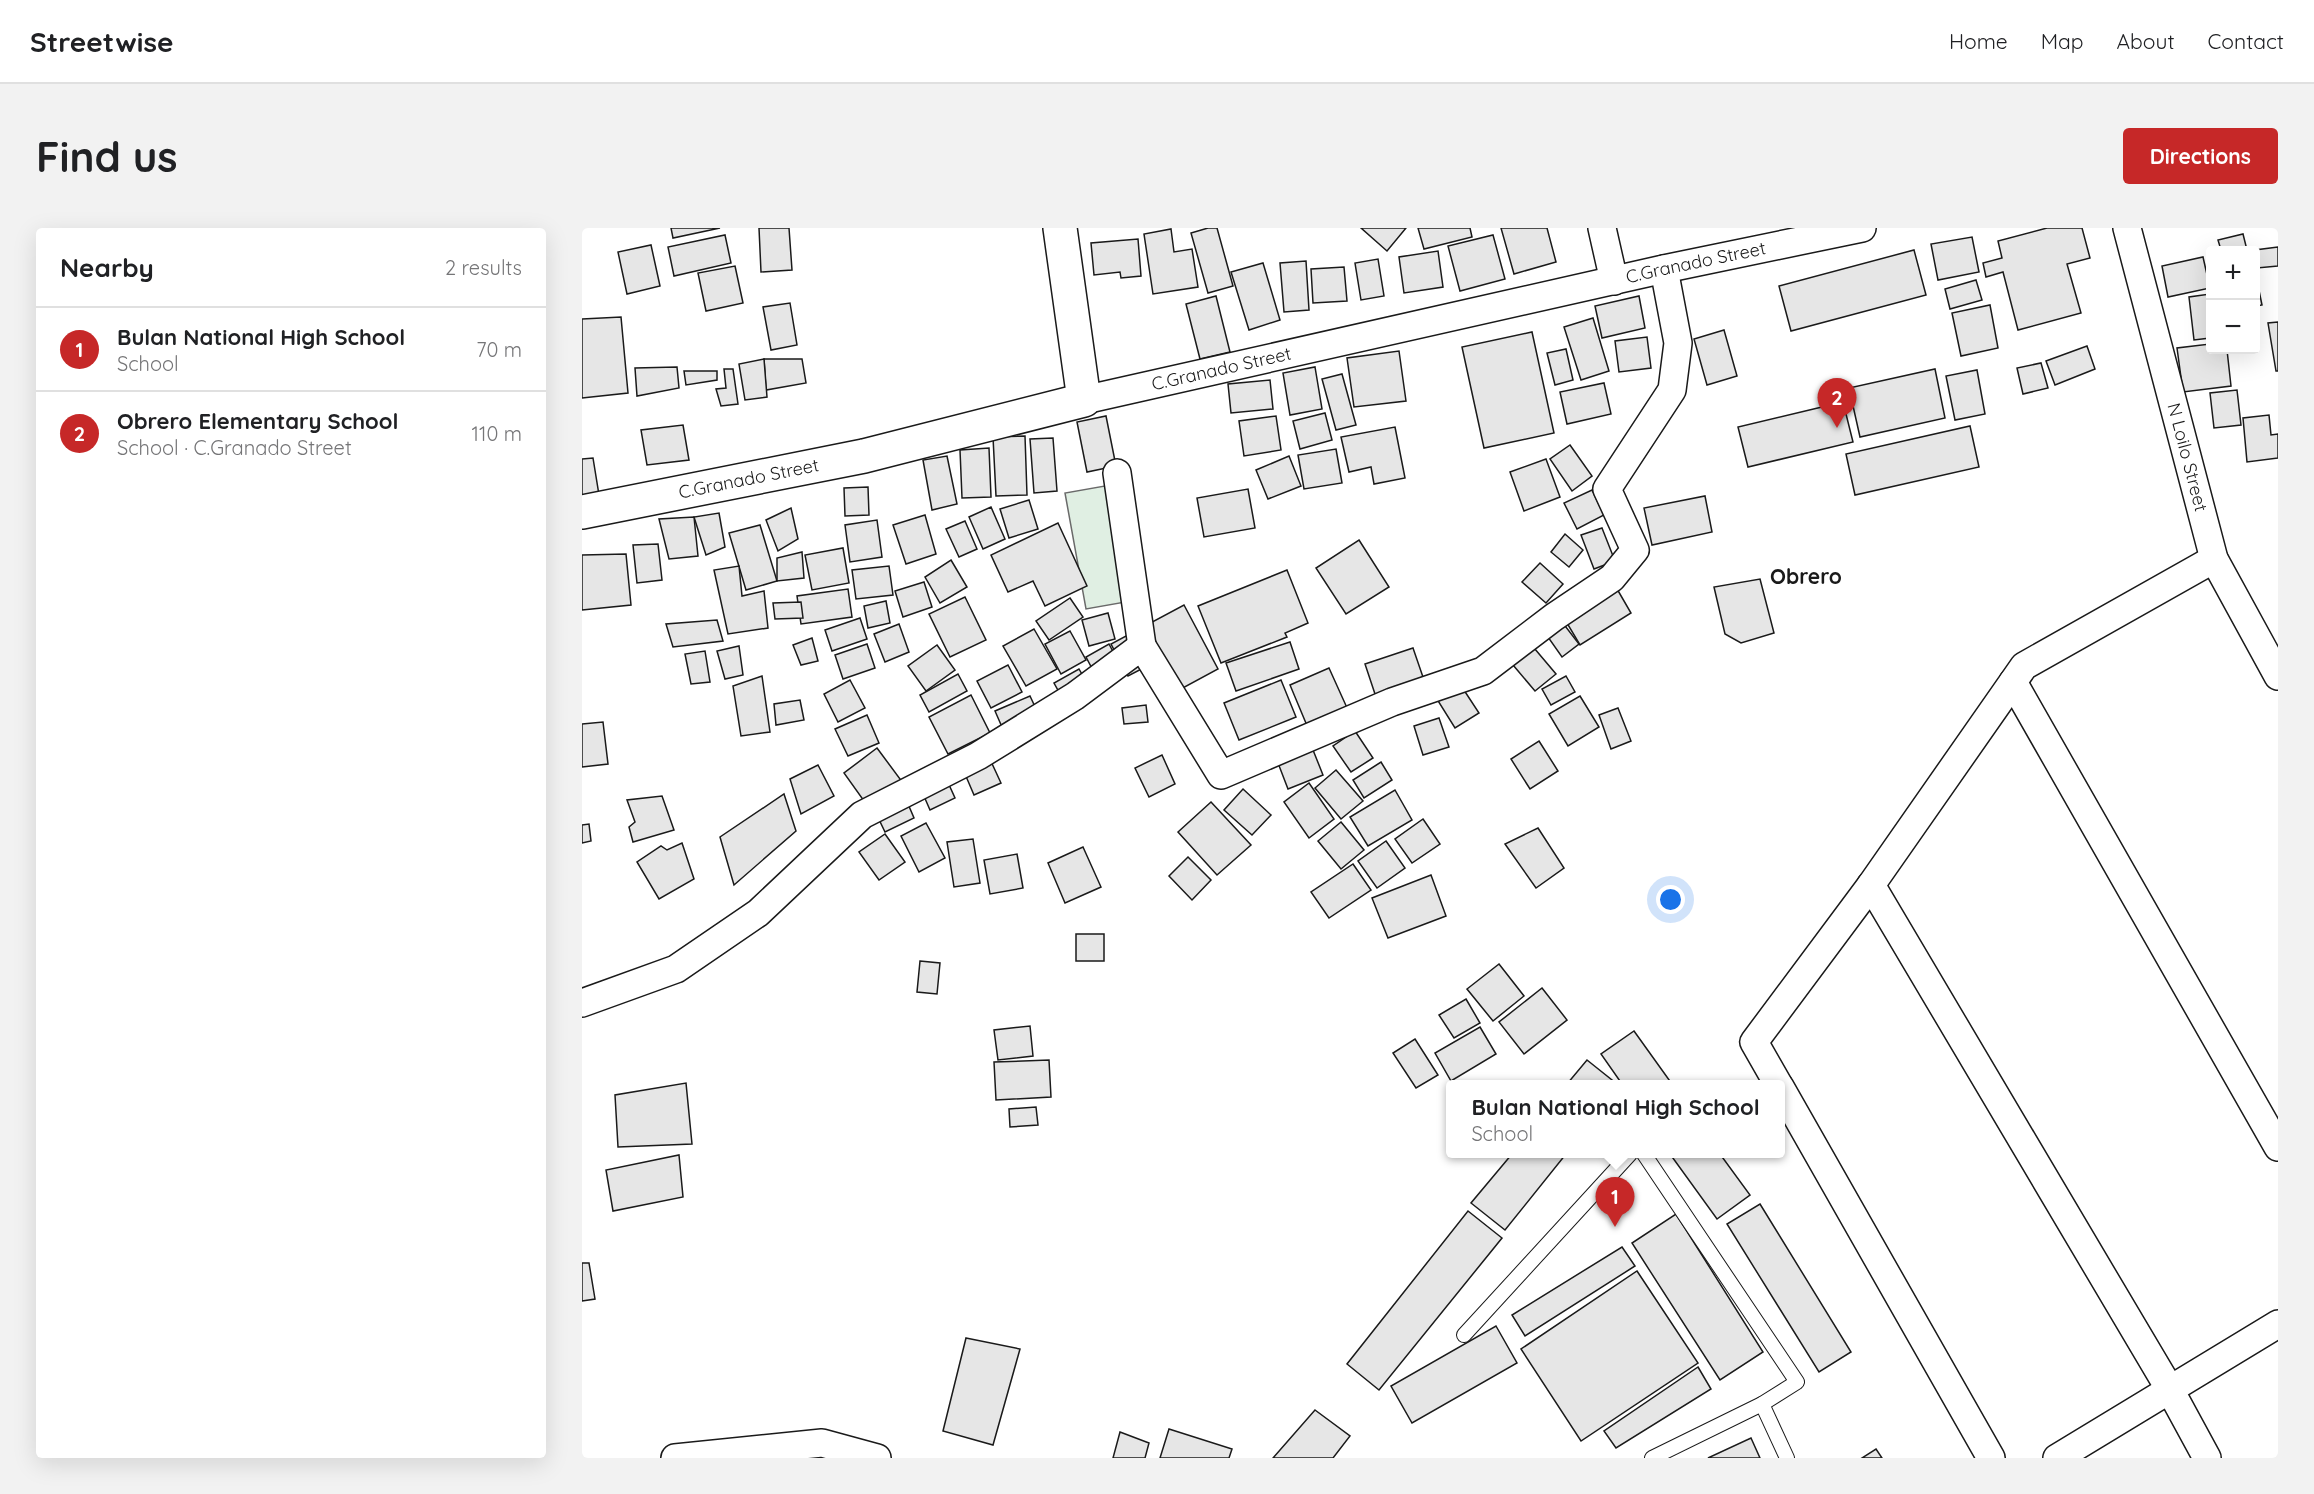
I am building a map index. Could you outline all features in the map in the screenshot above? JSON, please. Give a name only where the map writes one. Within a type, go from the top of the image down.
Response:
[{"type":"street","points":[[1060,228],[1084,400]]},
{"type":"street","points":[[1602,228],[1614,281]]},
{"type":"street","name":"C.Granado Street","points":[[582,512],[864,456],[1084,400],[1664,269],[1862,228]]},
{"type":"street","name":"N Loilo Street","points":[[2127,228],[2214,559],[2270,641],[2278,676]]},
{"type":"street","points":[[1117,472],[1142,646],[1221,776],[1392,702],[1483,671],[1554,617],[1612,578],[1635,550],[1607,489],[1672,390],[1678,343],[1664,269]]},
{"type":"street","points":[[1776,1080],[1754,1042],[1871,885],[2024,666],[2214,559]]},
{"type":"street","points":[[582,1003],[676,969],[758,913],[862,815],[978,756],[1075,696],[1142,646]]},
{"type":"street","points":[[2013,682],[2278,1147]]},
{"type":"street","points":[[1871,885],[2169,1388],[2207,1458]]},
{"type":"street","points":[[1785,1097],[1991,1458]]},
{"type":"street","points":[[2057,1458],[2278,1324]]},
{"type":"street","points":[[675,1458],[822,1443],[877,1458]]},
{"type":"lane","points":[[1464,1335],[1626,1158]]},
{"type":"lane","points":[[1647,1158],[1797,1382],[1762,1404],[1652,1458]]},
{"type":"lane","points":[[1762,1404],[1787,1458]]},
{"type":"green space","points":[[1116,484],[1137,600],[1086,609],[1065,493]]},
{"type":"building","points":[[671,228],[720,228],[673,238]]},
{"type":"building","points":[[759,228],[789,228],[792,270],[761,272]]},
{"type":"building","points":[[1217,228],[1233,286],[1208,293],[1191,233]]},
{"type":"building","points":[[1361,228],[1406,228],[1387,251]]},
{"type":"building","points":[[1418,228],[1470,228],[1472,237],[1424,249]]},
{"type":"building","points":[[1501,228],[1547,228],[1556,262],[1514,274]]},
{"type":"building","points":[[2047,228],[2082,228],[2090,258],[2067,264],[2081,313],[2018,330],[2003,272],[1986,277],[1983,263],[2002,258],[1998,241]]},
{"type":"building","points":[[1171,229],[1174,252],[1192,249],[1198,287],[1153,294],[1144,234]]},
{"type":"building","points":[[2243,234],[2246,246],[2220,246],[2218,240]]},
{"type":"building","points":[[725,235],[731,263],[674,276],[668,247]]},
{"type":"building","points":[[1493,235],[1505,279],[1460,291],[1448,246]]},
{"type":"building","points":[[1972,237],[1979,272],[1938,280],[1931,244]]},
{"type":"building","points":[[1138,239],[1141,276],[1121,278],[1120,272],[1094,275],[1091,243]]},
{"type":"building","points":[[651,245],[660,286],[627,294],[618,252]]},
{"type":"building","points":[[2278,247],[2278,266],[2260,268],[2260,249]]},
{"type":"building","points":[[1914,250],[1926,295],[1791,331],[1779,286]]},
{"type":"building","points":[[1438,251],[1443,287],[1404,293],[1399,257]]},
{"type":"building","points":[[2203,257],[2206,289],[2168,297],[2162,266]]},
{"type":"building","points":[[1378,259],[1384,296],[1361,300],[1355,263]]},
{"type":"building","points":[[1306,261],[1309,310],[1284,312],[1280,263]]},
{"type":"building","points":[[1263,263],[1280,320],[1249,330],[1231,272]]},
{"type":"building","points":[[735,266],[743,303],[706,311],[698,273]]},
{"type":"building","points":[[1344,267],[1347,301],[1313,303],[1311,269]]},
{"type":"building","points":[[1976,280],[1982,300],[1950,309],[1945,289]]},
{"type":"building","points":[[2206,295],[2206,338],[2194,340],[2189,297]]},
{"type":"building","points":[[1216,296],[1230,352],[1200,359],[1186,304]]},
{"type":"building","points":[[1639,296],[1645,328],[1602,338],[1595,306]]},
{"type":"building","points":[[790,303],[797,345],[771,350],[763,307]]},
{"type":"building","points":[[1990,305],[1998,348],[1961,356],[1952,313]]},
{"type":"building","points":[[621,317],[628,393],[582,398],[582,319]]},
{"type":"building","points":[[1593,318],[1609,371],[1581,380],[1564,327]]},
{"type":"building","points":[[2278,322],[2278,371],[2276,371],[2268,323]]},
{"type":"building","points":[[1724,330],[1737,376],[1707,385],[1694,339]]},
{"type":"building","points":[[1532,332],[1554,433],[1484,448],[1462,347]]},
{"type":"building","points":[[1647,337],[1651,368],[1619,372],[1615,341]]},
{"type":"building","points":[[2206,344],[2206,354],[2227,354],[2231,386],[2183,392],[2177,348]]},
{"type":"building","points":[[2087,346],[2095,369],[2055,385],[2046,361]]},
{"type":"building","points":[[1566,349],[1573,380],[1555,385],[1547,353]]},
{"type":"building","points":[[1399,351],[1406,401],[1354,407],[1347,358]]},
{"type":"building","points":[[764,359],[802,359],[806,383],[766,390]]},
{"type":"building","points":[[764,359],[767,397],[745,400],[739,364]]},
{"type":"building","points":[[2041,363],[2048,388],[2023,394],[2017,368]]},
{"type":"building","points":[[677,367],[679,388],[637,396],[635,368]]},
{"type":"building","points":[[1315,367],[1322,409],[1290,415],[1283,373]]},
{"type":"building","points":[[724,369],[733,369],[738,404],[721,406],[716,389],[726,388]]},
{"type":"building","points":[[1935,369],[1945,418],[1860,437],[1849,388]]},
{"type":"building","points":[[1977,370],[1985,414],[1955,420],[1946,376]]},
{"type":"building","points":[[684,371],[717,371],[717,380],[686,385]]},
{"type":"building","points":[[1342,374],[1356,425],[1336,430],[1322,379]]},
{"type":"building","points":[[1270,380],[1273,409],[1231,413],[1228,384]]},
{"type":"building","points":[[1604,383],[1611,414],[1567,424],[1560,392]]},
{"type":"building","points":[[2237,390],[2241,425],[2214,428],[2210,393]]},
{"type":"building","points":[[1843,402],[1853,442],[1748,467],[1738,427]]},
{"type":"building","points":[[1325,413],[1332,440],[1300,449],[1293,421]]},
{"type":"building","points":[[2269,415],[2271,435],[2278,434],[2278,458],[2247,462],[2243,418]]},
{"type":"building","points":[[1106,416],[1116,466],[1087,472],[1077,422]]},
{"type":"building","points":[[1276,416],[1281,450],[1244,456],[1239,421]]},
{"type":"building","points":[[683,425],[689,460],[647,465],[641,430]]},
{"type":"building","points":[[1970,426],[1979,467],[1855,495],[1846,454]]},
{"type":"building","points":[[1395,427],[1405,478],[1374,484],[1371,467],[1349,472],[1341,437]]},
{"type":"building","points":[[1025,436],[1027,495],[996,496],[993,437]]},
{"type":"building","points":[[1053,438],[1057,491],[1034,493],[1030,439]]},
{"type":"building","points":[[1570,445],[1592,476],[1572,491],[1550,459]]},
{"type":"building","points":[[989,448],[991,497],[962,498],[960,450]]},
{"type":"building","points":[[1336,449],[1342,483],[1304,489],[1298,455]]},
{"type":"building","points":[[947,456],[957,504],[932,510],[923,460]]},
{"type":"building","points":[[1289,456],[1301,486],[1268,499],[1256,470]]},
{"type":"building","points":[[593,458],[599,495],[582,498],[582,459]]},
{"type":"building","points":[[1546,459],[1560,497],[1524,511],[1510,472]]},
{"type":"building","points":[[868,487],[869,515],[845,516],[844,488]]},
{"type":"building","points":[[1248,489],[1255,528],[1204,537],[1197,498]]},
{"type":"building","points":[[1592,490],[1604,515],[1577,529],[1564,503]]},
{"type":"building","points":[[1705,496],[1712,532],[1652,545],[1644,508]]},
{"type":"building","points":[[1029,500],[1038,529],[1009,538],[1000,509]]},
{"type":"building","points":[[991,507],[1005,539],[983,549],[969,517]]},
{"type":"building","points":[[791,508],[798,539],[778,551],[766,520]]},
{"type":"building","points":[[719,513],[725,547],[706,555],[694,517]]},
{"type":"building","points":[[925,515],[936,554],[906,564],[893,525]]},
{"type":"building","points":[[694,517],[698,556],[669,559],[659,519]]},
{"type":"building","points":[[877,520],[882,557],[850,562],[845,525]]},
{"type":"building","points":[[965,521],[977,549],[959,557],[946,529]]},
{"type":"building","points":[[1058,523],[1087,586],[1045,606],[1033,581],[1008,592],[991,555]]},
{"type":"building","points":[[760,525],[777,581],[746,590],[729,533]]},
{"type":"building","points":[[1602,528],[1615,561],[1594,569],[1581,535]]},
{"type":"building","points":[[1565,534],[1583,550],[1569,567],[1551,552]]},
{"type":"building","points":[[1359,540],[1389,587],[1346,614],[1316,568]]},
{"type":"building","points":[[658,544],[662,580],[637,583],[633,545]]},
{"type":"building","points":[[843,548],[849,583],[812,590],[805,555]]},
{"type":"building","points":[[802,552],[804,578],[777,581],[777,558]]},
{"type":"building","points":[[626,554],[631,605],[582,610],[582,555]]},
{"type":"building","points":[[951,560],[967,587],[940,603],[925,577]]},
{"type":"building","points":[[1540,563],[1563,584],[1546,603],[1522,582]]},
{"type":"building","points":[[739,566],[742,596],[764,591],[768,628],[728,634],[714,570]]},
{"type":"building","points":[[889,566],[893,595],[856,599],[852,570]]},
{"type":"building","points":[[1287,570],[1308,623],[1285,633],[1287,637],[1221,663],[1198,606]]},
{"type":"building","points":[[1760,579],[1774,633],[1741,643],[1725,634],[1714,587]]},
{"type":"building","points":[[924,582],[932,607],[903,617],[895,591]]},
{"type":"building","points":[[1613,582],[1631,613],[1580,645],[1561,613]]},
{"type":"building","points":[[848,589],[852,617],[801,624],[797,596]]},
{"type":"building","points":[[965,597],[986,640],[950,657],[929,614]]},
{"type":"building","points":[[1070,598],[1083,617],[1049,640],[1036,621]]},
{"type":"building","points":[[886,601],[890,623],[868,628],[864,606]]},
{"type":"building","points":[[801,602],[803,618],[775,619],[773,603]]},
{"type":"building","points":[[1184,605],[1218,669],[1168,696],[1151,664],[1128,676],[1111,644]]},
{"type":"building","points":[[1108,613],[1115,639],[1089,646],[1082,620]]},
{"type":"building","points":[[860,618],[867,639],[832,651],[825,630]]},
{"type":"building","points":[[1559,618],[1579,644],[1562,657],[1543,630]]},
{"type":"building","points":[[717,620],[723,641],[673,647],[666,624]]},
{"type":"building","points":[[899,624],[909,652],[885,662],[874,634]]},
{"type":"building","points":[[1034,629],[1057,669],[1026,686],[1003,646]]},
{"type":"building","points":[[1070,631],[1086,660],[1061,674],[1045,644]]},
{"type":"building","points":[[812,638],[818,661],[801,665],[793,645]]},
{"type":"building","points":[[1290,642],[1299,669],[1236,691],[1226,663]]},
{"type":"building","points":[[1529,642],[1556,674],[1535,691],[1508,659]]},
{"type":"building","points":[[867,644],[875,668],[843,679],[835,655]]},
{"type":"building","points":[[1109,644],[1118,661],[1095,674],[1086,657]]},
{"type":"building","points":[[937,645],[955,670],[926,691],[908,666]]},
{"type":"building","points":[[739,646],[743,675],[725,679],[717,651]]},
{"type":"building","points":[[1413,648],[1424,680],[1376,697],[1365,664]]},
{"type":"building","points":[[705,651],[710,682],[691,684],[685,654]]},
{"type":"building","points":[[1008,665],[1022,692],[991,708],[977,681]]},
{"type":"building","points":[[1329,668],[1348,710],[1308,728],[1290,685]]},
{"type":"building","points":[[1079,669],[1094,695],[1069,710],[1054,683]]},
{"type":"building","points":[[958,674],[967,691],[929,712],[920,695]]},
{"type":"building","points":[[762,676],[770,732],[741,736],[733,686]]},
{"type":"building","points":[[1566,676],[1575,692],[1551,705],[1542,689]]},
{"type":"building","points":[[850,680],[865,708],[838,722],[824,694]]},
{"type":"building","points":[[1281,680],[1296,717],[1239,740],[1224,703]]},
{"type":"building","points":[[1458,681],[1479,713],[1455,728],[1435,696]]},
{"type":"building","points":[[971,695],[990,733],[948,754],[929,717]]},
{"type":"building","points":[[1030,696],[1037,711],[1002,727],[995,711]]},
{"type":"building","points":[[1580,696],[1599,727],[1568,746],[1549,714]]},
{"type":"building","points":[[800,700],[804,720],[776,725],[774,704]]},
{"type":"building","points":[[1146,705],[1148,722],[1124,724],[1122,708]]},
{"type":"building","points":[[1618,708],[1631,741],[1611,749],[1599,715]]},
{"type":"building","points":[[867,715],[879,743],[848,756],[835,729]]},
{"type":"building","points":[[1439,718],[1449,747],[1423,755],[1414,726]]},
{"type":"building","points":[[603,722],[608,764],[582,767],[582,724]]},
{"type":"building","points":[[1355,731],[1373,758],[1351,772],[1333,746]]},
{"type":"building","points":[[1539,741],[1558,771],[1530,789],[1511,759]]},
{"type":"building","points":[[877,748],[903,783],[869,808],[844,773]]},
{"type":"building","points":[[1313,750],[1323,775],[1288,789],[1278,763]]},
{"type":"building","points":[[988,755],[1001,783],[974,795],[962,767]]},
{"type":"building","points":[[1162,755],[1175,784],[1149,797],[1135,768]]},
{"type":"building","points":[[1381,762],[1392,780],[1364,798],[1353,780]]},
{"type":"building","points":[[818,765],[834,796],[801,814],[790,779]]},
{"type":"building","points":[[1336,770],[1363,801],[1341,819],[1315,788]]},
{"type":"building","points":[[945,776],[955,798],[930,810],[920,787]]},
{"type":"building","points":[[1309,783],[1334,819],[1309,838],[1284,802]]},
{"type":"building","points":[[1243,789],[1271,815],[1252,835],[1224,810]]},
{"type":"building","points":[[1395,790],[1412,820],[1368,846],[1350,817]]},
{"type":"building","points":[[784,794],[796,831],[734,885],[720,837]]},
{"type":"building","points":[[662,796],[674,830],[633,842],[629,827],[635,822],[627,800]]},
{"type":"building","points":[[905,797],[914,818],[885,832],[875,811]]},
{"type":"building","points":[[1211,802],[1251,845],[1217,875],[1178,832]]},
{"type":"building","points":[[1423,819],[1440,844],[1412,863],[1395,839]]},
{"type":"building","points":[[1341,822],[1364,850],[1341,869],[1318,841]]},
{"type":"building","points":[[926,823],[945,858],[919,872],[901,836]]},
{"type":"building","points":[[589,824],[591,841],[582,843],[582,825]]},
{"type":"building","points":[[1538,828],[1564,868],[1536,888],[1505,844]]},
{"type":"building","points":[[885,834],[905,862],[879,880],[859,852]]},
{"type":"building","points":[[973,839],[980,883],[954,887],[947,842]]},
{"type":"building","points":[[1386,841],[1405,868],[1377,888],[1358,861]]},
{"type":"building","points":[[682,843],[694,879],[659,899],[637,862],[661,846],[667,850]]},
{"type":"building","points":[[1083,847],[1101,887],[1065,903],[1048,863]]},
{"type":"building","points":[[1017,854],[1023,888],[990,894],[984,860]]},
{"type":"building","points":[[1188,857],[1211,880],[1192,900],[1169,876]]},
{"type":"building","points":[[1353,864],[1371,890],[1329,918],[1311,892]]},
{"type":"building","points":[[1431,875],[1446,916],[1388,938],[1372,898]]},
{"type":"building","points":[[1076,934],[1104,934],[1104,961],[1076,961]]},
{"type":"building","points":[[920,961],[940,963],[937,994],[917,992]]},
{"type":"building","points":[[1499,964],[1524,996],[1493,1021],[1467,989]]},
{"type":"building","points":[[1542,988],[1567,1020],[1524,1054],[1499,1022]]},
{"type":"building","points":[[1466,999],[1480,1023],[1454,1038],[1439,1015]]},
{"type":"building","points":[[1030,1026],[1033,1056],[998,1060],[994,1030]]},
{"type":"building","points":[[1480,1027],[1496,1054],[1450,1080],[1435,1053]]},
{"type":"building","points":[[1634,1031],[1669,1080],[1619,1080],[1601,1054]]},
{"type":"building","points":[[1415,1039],[1438,1075],[1416,1088],[1393,1053]]},
{"type":"building","points":[[1049,1060],[1051,1097],[996,1100],[994,1062]]},
{"type":"building","points":[[1587,1060],[1612,1080],[1570,1080]]},
{"type":"building","points":[[686,1083],[692,1144],[618,1147],[615,1095]]},
{"type":"building","points":[[1036,1107],[1038,1125],[1010,1127],[1009,1109]]},
{"type":"building","points":[[679,1155],[683,1197],[613,1211],[606,1170]]},
{"type":"building","points":[[1509,1158],[1563,1158],[1505,1230],[1471,1203]]},
{"type":"building","points":[[1673,1158],[1723,1158],[1750,1195],[1717,1219]]},
{"type":"building","points":[[1760,1204],[1851,1352],[1819,1372],[1727,1224]]},
{"type":"building","points":[[1468,1211],[1502,1238],[1379,1390],[1347,1364]]},
{"type":"building","points":[[1676,1214],[1763,1352],[1720,1380],[1632,1243]]},
{"type":"building","points":[[1622,1247],[1635,1266],[1525,1336],[1512,1315]]},
{"type":"building","points":[[582,1263],[589,1263],[595,1299],[582,1301]]},
{"type":"building","points":[[1637,1271],[1698,1363],[1581,1441],[1521,1349]]},
{"type":"building","points":[[1496,1326],[1517,1363],[1412,1423],[1391,1386]]},
{"type":"building","points":[[966,1338],[1020,1349],[993,1445],[943,1431]]},
{"type":"building","points":[[1698,1367],[1711,1389],[1616,1448],[1604,1431]]},
{"type":"building","points":[[1315,1410],[1350,1436],[1333,1458],[1273,1458]]},
{"type":"building","points":[[1169,1429],[1232,1449],[1229,1458],[1160,1458]]},
{"type":"building","points":[[1120,1432],[1149,1443],[1145,1458],[1113,1458]]},
{"type":"building","points":[[1751,1438],[1760,1458],[1708,1458]]},
{"type":"building","points":[[1876,1449],[1882,1458],[1862,1458]]},
{"type":"place","name":"Obrero Elementary School","points":[[1837,428]]},
{"type":"place","name":"Bulan National High School","points":[[1615,1227]]},
{"type":"district","name":"Obrero","points":[[1806,577]]}]
